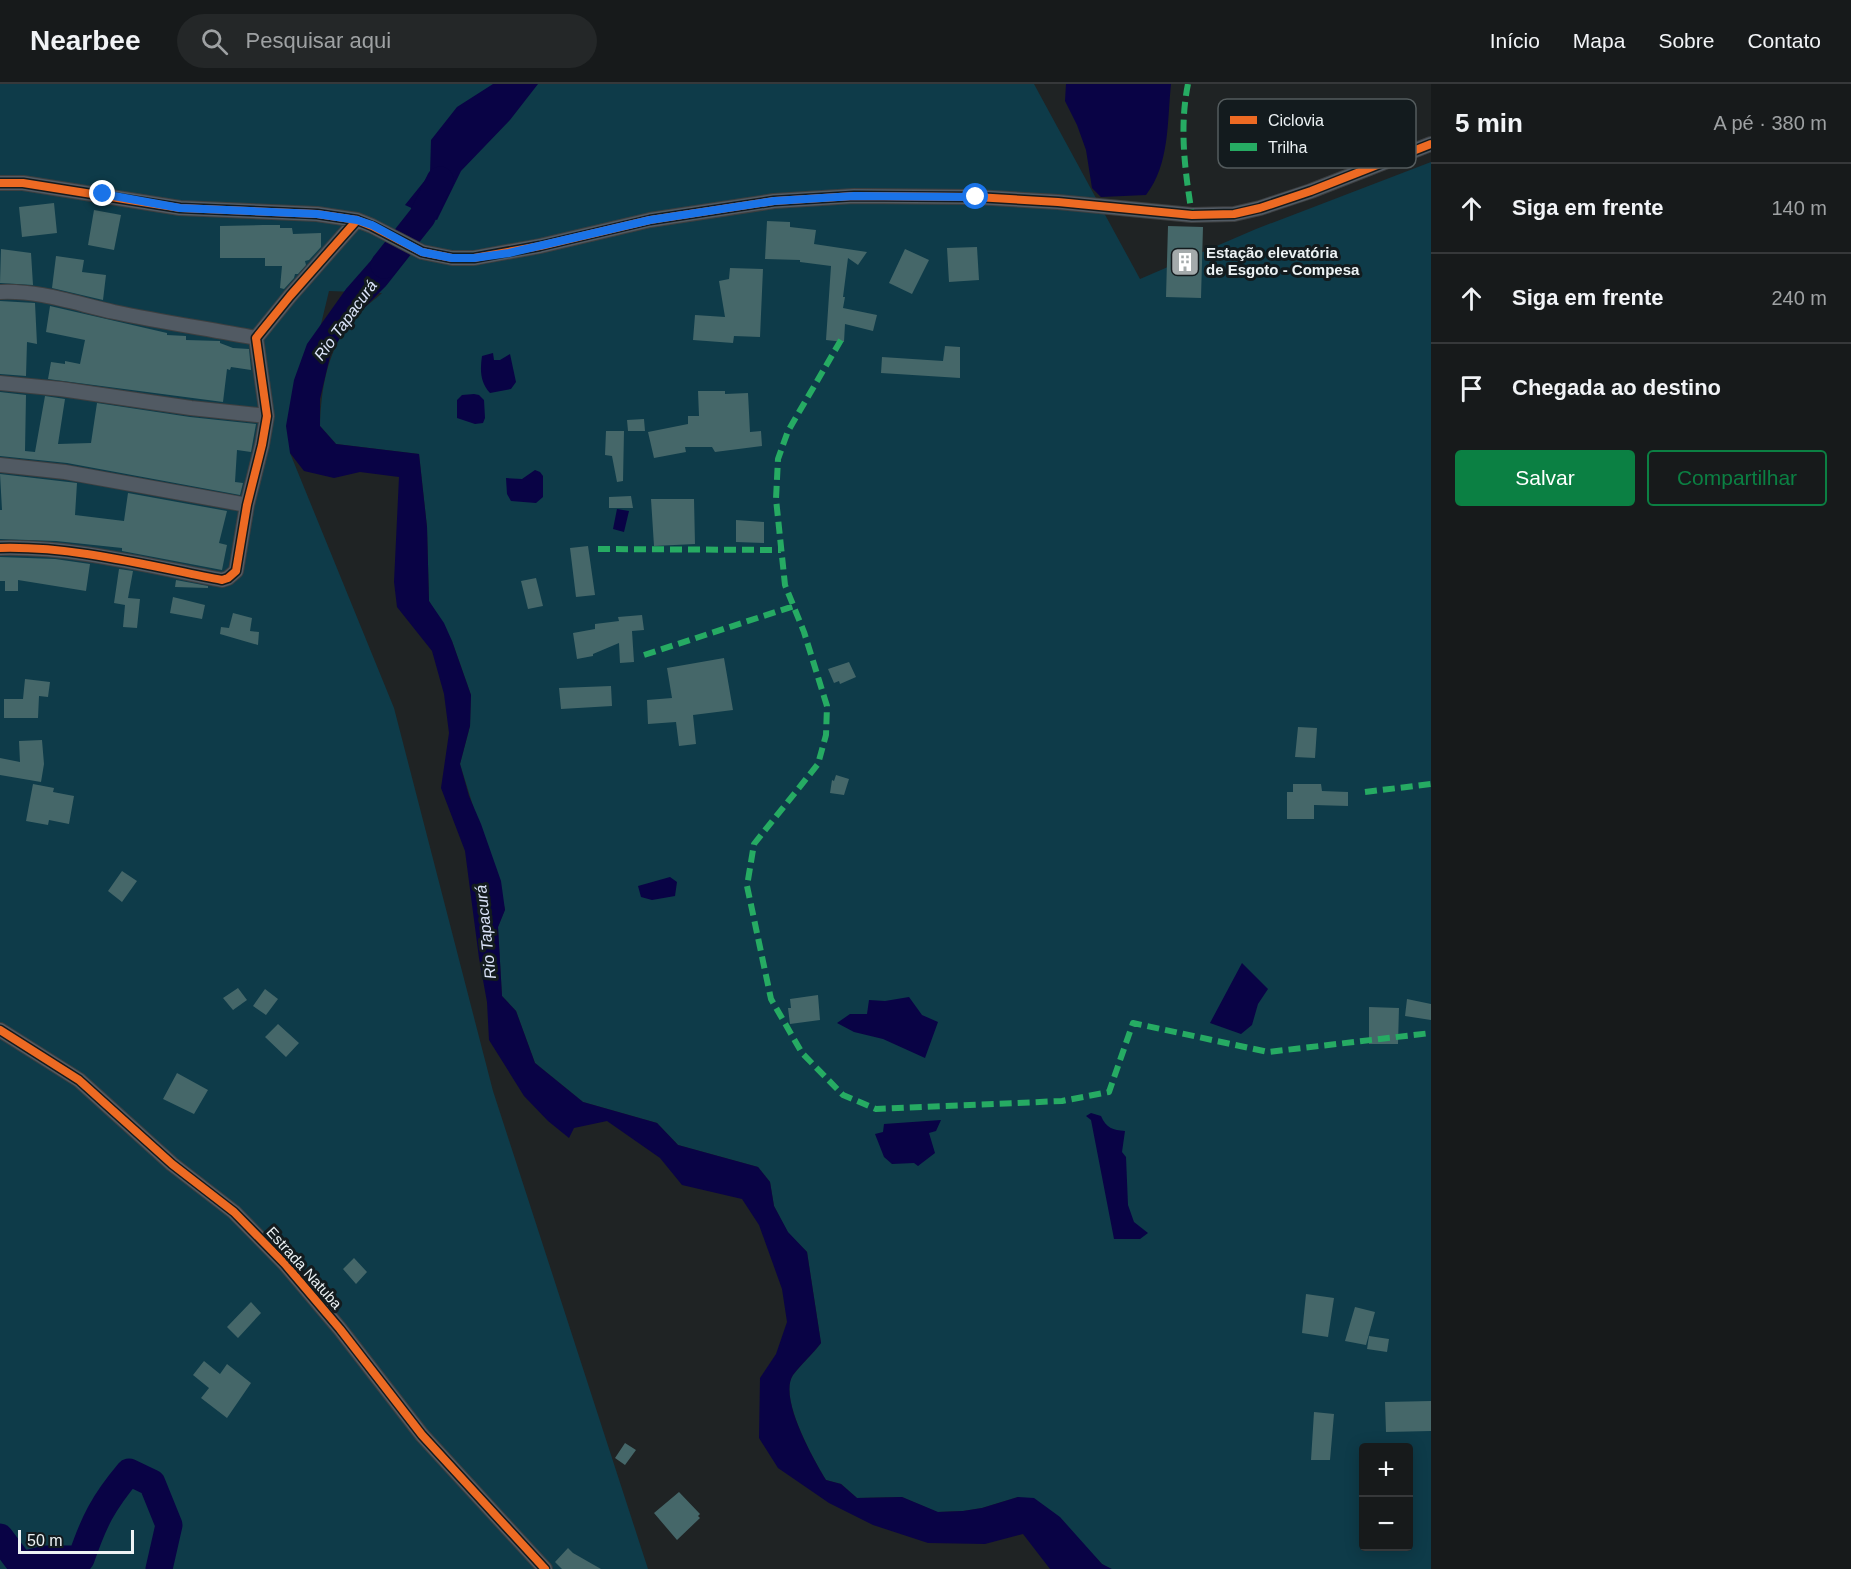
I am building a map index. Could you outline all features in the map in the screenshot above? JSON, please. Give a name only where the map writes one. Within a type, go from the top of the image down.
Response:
[{"type":"street","points":[[1416,150],[1431,144]]},
{"type":"street","points":[[0,183],[23,183],[180,208],[317,214],[357,220],[412,248],[437,256],[474,258],[540,246],[650,220],[774,201],[854,196],[976,197],[1058,202],[1192,215],[1234,214],[1311,191],[1370,168]]},
{"type":"street","points":[[0,548],[28,548],[73,553],[222,580],[236,571],[247,506],[267,416],[256,338],[357,220]]},
{"type":"street","points":[[0,292],[40,294],[116,312],[256,338]]},
{"type":"street","points":[[0,383],[267,416]]},
{"type":"street","points":[[0,465],[64,472],[247,506]]},
{"type":"street","name":"Estrada Natuba","points":[[0,1030],[79,1080],[172,1164],[234,1212],[285,1264],[333,1321],[422,1435],[544,1569]]},
{"type":"shaded area","points":[[0,84],[1034,84],[1140,279],[1256,229],[1431,162],[1431,1569],[1110,1569],[1102,1564],[1080,1541],[1018,1497],[982,1508],[937,1512],[902,1497],[857,1498],[841,1484],[826,1480],[799,1428],[790,1398],[793,1375],[821,1343],[807,1252],[788,1233],[774,1206],[770,1182],[758,1167],[678,1145],[657,1123],[583,1102],[535,1063],[516,1011],[502,996],[498,927],[505,909],[460,764],[470,726],[471,695],[452,641],[429,601],[427,527],[419,454],[336,444],[320,426],[324,384],[336,345],[354,318],[382,293],[329,291],[290,453],[394,708],[493,1091],[648,1569],[0,1569]]},
{"type":"water","points":[[493,84],[538,84],[510,120],[461,171],[437,220],[405,205],[430,174],[431,140],[457,107]]},
{"type":"water","points":[[1066,84],[1171,84],[1168,128],[1163,156],[1154,183],[1146,195],[1101,197],[1092,188],[1086,150],[1065,101]]},
{"type":"water","points":[[389,240],[412,253],[386,286],[351,321],[331,352],[320,399],[320,426],[336,444],[419,454],[427,527],[429,601],[444,623],[471,695],[470,726],[460,764],[469,796],[501,881],[505,910],[498,927],[502,996],[516,1011],[535,1063],[583,1102],[657,1123],[678,1145],[758,1167],[770,1182],[774,1206],[788,1232],[807,1252],[821,1343],[793,1375],[790,1398],[799,1429],[826,1480],[841,1484],[857,1498],[902,1497],[938,1512],[982,1508],[1018,1497],[1034,1498],[1060,1517],[1102,1564],[1112,1569],[1050,1569],[1023,1534],[985,1544],[928,1543],[873,1525],[829,1503],[778,1468],[759,1438],[760,1378],[776,1354],[787,1322],[782,1289],[759,1225],[742,1199],[682,1185],[660,1158],[607,1121],[574,1128],[569,1138],[548,1121],[524,1096],[489,1040],[487,1002],[465,851],[441,788],[449,733],[444,694],[432,651],[397,607],[394,582],[399,477],[360,472],[334,478],[304,471],[290,453],[286,426],[294,380],[307,344],[346,289]]},
{"type":"water","points":[[493,353],[494,360],[500,360],[510,354],[516,382],[511,389],[490,393],[484,385],[481,371],[482,356]]},
{"type":"water","points":[[474,394],[484,400],[483,423],[475,424],[457,418],[457,400],[462,395]]},
{"type":"water","points":[[535,470],[543,476],[543,497],[536,503],[511,501],[507,494],[506,478],[522,479]]},
{"type":"water","points":[[617,509],[629,511],[624,532],[613,529]]},
{"type":"water","points":[[670,877],[677,882],[675,896],[652,900],[641,897],[638,886]]},
{"type":"water","points":[[1242,963],[1268,989],[1258,1004],[1252,1025],[1241,1034],[1210,1023]]},
{"type":"water","points":[[909,997],[922,1015],[938,1022],[925,1058],[883,1039],[854,1032],[837,1023],[850,1014],[867,1014],[869,1000],[885,1001]]},
{"type":"water","points":[[1091,1113],[1101,1116],[1110,1128],[1125,1131],[1122,1152],[1126,1157],[1128,1205],[1134,1222],[1148,1233],[1140,1239],[1114,1239],[1091,1120],[1086,1116]]},
{"type":"water","points":[[941,1120],[936,1131],[929,1133],[935,1153],[918,1166],[914,1163],[892,1164],[884,1157],[875,1134],[883,1132],[884,1124]]},
{"type":"building","points":[[54,203],[57,233],[22,237],[19,207]]},
{"type":"building","points":[[94,210],[121,215],[114,250],[88,245]]},
{"type":"building","points":[[767,221],[790,222],[790,227],[816,230],[814,244],[867,252],[858,265],[848,258],[843,308],[877,315],[873,331],[845,324],[844,342],[826,340],[831,266],[800,262],[800,260],[765,259]]},
{"type":"building","points":[[280,225],[280,228],[292,228],[293,234],[321,233],[321,247],[309,260],[305,261],[306,265],[298,274],[295,274],[284,289],[280,288],[282,266],[265,266],[265,258],[220,258],[220,226]]},
{"type":"building","name":"Estação elevatória de Esgoto - Compesa","points":[[1168,226],[1203,227],[1201,298],[1166,297]]},
{"type":"building","points":[[977,247],[979,280],[949,282],[947,248]]},
{"type":"building","points":[[1,249],[31,253],[33,285],[0,283]]},
{"type":"building","points":[[905,249],[929,260],[912,294],[889,283]]},
{"type":"building","points":[[56,256],[84,260],[82,272],[106,275],[103,300],[52,288]]},
{"type":"building","points":[[730,268],[763,269],[760,337],[734,336],[733,343],[693,340],[695,315],[725,317],[719,281],[729,279]]},
{"type":"building","points":[[0,301],[35,303],[37,344],[27,342],[26,376],[0,374]]},
{"type":"building","points":[[50,306],[167,333],[167,335],[186,336],[186,340],[220,341],[233,348],[249,349],[251,370],[231,367],[230,370],[227,369],[223,402],[48,379],[51,362],[65,364],[65,361],[80,364],[85,340],[46,332]]},
{"type":"building","points":[[945,346],[960,347],[960,378],[881,373],[882,357],[943,361]]},
{"type":"building","points":[[698,391],[725,391],[725,394],[748,393],[750,432],[761,431],[762,446],[715,452],[712,447],[685,447],[686,452],[654,458],[648,432],[688,424],[688,416],[699,416]]},
{"type":"building","points":[[0,392],[26,395],[25,451],[35,452],[45,396],[65,399],[58,444],[91,443],[97,403],[256,424],[251,452],[237,450],[235,482],[243,483],[240,495],[67,463],[0,456]]},
{"type":"building","points":[[644,419],[645,431],[628,431],[627,420]]},
{"type":"building","points":[[606,431],[624,431],[623,481],[617,482],[612,456],[605,455]]},
{"type":"building","points":[[0,474],[77,483],[75,515],[124,521],[128,493],[227,511],[219,543],[227,545],[222,570],[122,551],[122,548],[56,541],[0,539],[0,510],[2,510]]},
{"type":"building","points":[[631,496],[633,508],[609,508],[609,497]]},
{"type":"building","points":[[651,499],[694,499],[695,544],[654,546]]},
{"type":"building","points":[[736,520],[764,522],[764,543],[736,542]]},
{"type":"building","points":[[588,546],[595,595],[576,597],[570,548]]},
{"type":"building","points":[[0,557],[55,559],[90,564],[86,591],[18,580],[18,591],[5,591],[5,581],[0,581]]},
{"type":"building","points":[[119,569],[133,571],[128,598],[140,599],[137,628],[123,627],[125,605],[114,603]]},
{"type":"building","points":[[536,578],[543,606],[528,609],[521,581]]},
{"type":"building","points":[[176,580],[208,586],[208,588],[175,587]]},
{"type":"building","points":[[173,597],[205,605],[202,619],[170,613]]},
{"type":"building","points":[[233,613],[252,618],[250,631],[259,632],[258,645],[220,634],[221,627],[229,628]]},
{"type":"building","points":[[642,615],[644,630],[632,631],[634,662],[620,663],[619,643],[593,656],[577,659],[573,633],[595,629],[595,624],[619,621],[618,617]]},
{"type":"building","points":[[724,658],[733,710],[693,715],[696,744],[679,746],[676,722],[648,724],[647,700],[672,698],[667,668]]},
{"type":"building","points":[[849,662],[856,677],[840,684],[839,681],[834,683],[828,669]]},
{"type":"building","points":[[25,679],[50,682],[48,697],[39,696],[38,718],[4,718],[4,699],[23,699]]},
{"type":"building","points":[[611,686],[612,706],[561,709],[559,688]]},
{"type":"building","points":[[1298,727],[1317,728],[1315,758],[1295,757]]},
{"type":"building","points":[[42,740],[44,764],[41,782],[0,775],[0,758],[20,762],[19,741]]},
{"type":"building","points":[[836,775],[849,779],[844,795],[830,793],[832,780],[834,781]]},
{"type":"building","points":[[33,784],[54,788],[53,792],[74,796],[69,824],[49,820],[48,825],[26,821]]},
{"type":"building","points":[[1293,784],[1321,784],[1322,791],[1348,792],[1348,806],[1314,805],[1314,819],[1287,819],[1287,792],[1293,792]]},
{"type":"building","points":[[122,871],[137,881],[122,902],[108,891]]},
{"type":"building","points":[[238,988],[247,1000],[233,1010],[223,998]]},
{"type":"building","points":[[265,989],[278,999],[266,1015],[253,1006]]},
{"type":"building","points":[[818,995],[820,1020],[790,1024],[788,1008],[791,1008],[790,999]]},
{"type":"building","points":[[1407,999],[1431,1004],[1431,1020],[1405,1016]]},
{"type":"building","points":[[1369,1007],[1399,1008],[1398,1044],[1369,1044]]},
{"type":"building","points":[[278,1024],[299,1043],[286,1057],[265,1037]]},
{"type":"building","points":[[177,1073],[208,1090],[194,1114],[163,1099]]},
{"type":"building","points":[[354,1258],[367,1272],[356,1284],[343,1269]]},
{"type":"building","points":[[1306,1294],[1334,1298],[1328,1337],[1302,1333]]},
{"type":"building","points":[[251,1302],[261,1313],[238,1338],[227,1327]]},
{"type":"building","points":[[1355,1307],[1375,1312],[1366,1345],[1345,1341]]},
{"type":"building","points":[[1369,1336],[1389,1339],[1387,1352],[1367,1349]]},
{"type":"building","points":[[204,1361],[220,1374],[227,1364],[251,1383],[227,1418],[201,1398],[209,1388],[193,1375]]},
{"type":"building","points":[[1431,1401],[1431,1431],[1386,1432],[1385,1402]]},
{"type":"building","points":[[1314,1412],[1334,1414],[1330,1460],[1311,1460]]},
{"type":"building","points":[[625,1443],[636,1450],[625,1465],[615,1458]]},
{"type":"building","points":[[679,1492],[700,1514],[698,1516],[700,1518],[677,1540],[654,1513]]},
{"type":"building","points":[[568,1548],[601,1569],[562,1569],[555,1562]]},
{"type":"waterway","name":"Rio Tapacurá","points":[[384,265],[422,217],[440,180]]},
{"type":"waterway","points":[[0,1537],[21,1565],[45,1559],[81,1559],[100,1513],[129,1472],[152,1483],[169,1525],[159,1569]]},
{"type":"marked path","points":[[1188,84],[1183,133],[1192,215]]},
{"type":"marked path","points":[[841,340],[788,431],[778,459],[776,499],[785,585],[804,632],[827,706],[826,735],[818,764],[754,844],[747,886],[771,999],[802,1053],[843,1095],[876,1109],[1062,1101],[1109,1092],[1133,1023],[1268,1052],[1431,1033]]},
{"type":"marked path","points":[[598,549],[781,550]]},
{"type":"marked path","points":[[644,655],[794,606]]},
{"type":"marked path","points":[[1365,792],[1431,784]]},
{"type":"cycle path","points":[[1416,150],[1431,144]]},
{"type":"cycle path","points":[[0,183],[23,183],[180,208],[317,214],[357,220],[422,252],[452,258],[474,258],[540,246],[650,220],[774,201],[854,196],[976,197],[1058,202],[1192,215],[1234,214],[1311,191],[1370,168]]},
{"type":"cycle path","points":[[0,548],[28,548],[84,554],[222,580],[236,571],[247,505],[267,416],[256,338],[357,220]]},
{"type":"cycle path","points":[[0,1030],[79,1080],[172,1164],[234,1212],[285,1264],[340,1329],[422,1435],[545,1569]]},
{"type":"place","name":"Estação elevatória de Esgoto - Compesa","points":[[1185,262]]},
{"type":"route","points":[[103,194],[180,208],[317,214],[357,220],[372,225],[422,252],[452,258],[474,258],[509,253],[650,220],[774,201],[854,196],[976,197]]}]
